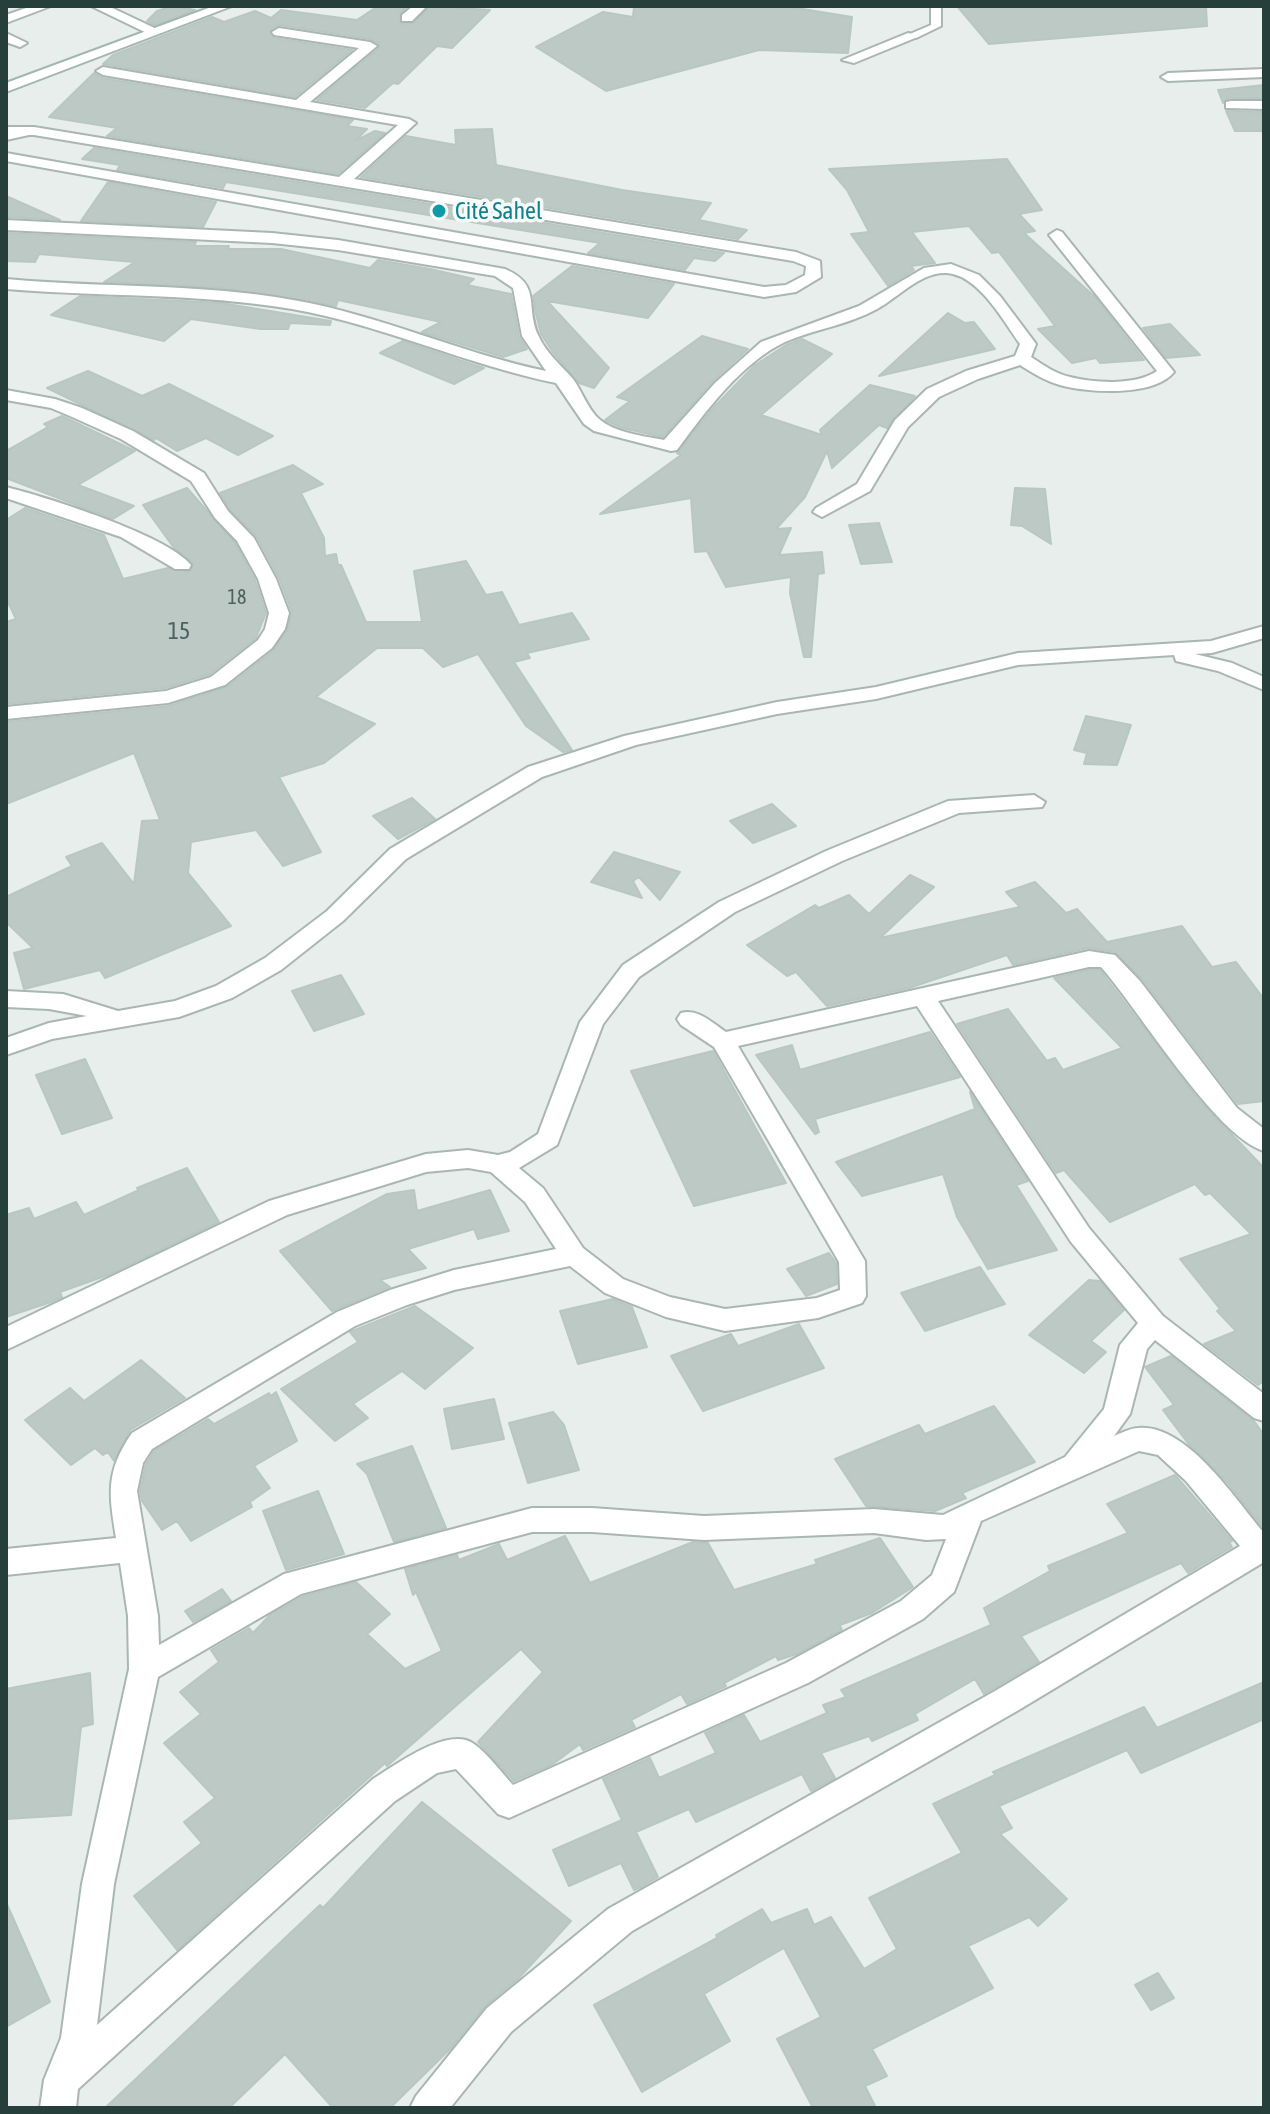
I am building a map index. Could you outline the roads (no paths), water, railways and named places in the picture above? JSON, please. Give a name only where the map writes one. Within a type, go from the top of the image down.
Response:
[{"type":"street","points":[[6,19],[45,6]]},
{"type":"street","points":[[97,6],[156,32]]},
{"type":"street","points":[[6,88],[226,6]]},
{"type":"street","points":[[407,18],[421,6]]},
{"type":"street","points":[[279,32],[370,46],[299,104]]},
{"type":"street","points":[[849,60],[913,36]]},
{"type":"street","points":[[6,37],[20,43]]},
{"type":"street","points":[[103,71],[409,123],[343,181]]},
{"type":"street","points":[[1168,77],[1264,73]]},
{"type":"street","points":[[1231,105],[1264,105]]},
{"type":"street","points":[[6,134],[34,131],[796,257],[814,264],[813,277],[790,289],[764,292],[6,157]]},
{"type":"street","points":[[6,225],[272,238],[338,245],[499,272],[514,278],[523,287],[527,327],[535,343],[565,380],[594,424],[653,445],[671,446],[758,351],[776,340],[875,304],[911,277],[952,269],[966,274],[983,287],[1028,344],[1022,359]]},
{"type":"street","points":[[822,512],[864,487],[901,424],[933,393],[972,375],[1022,359],[1067,382],[1146,383],[1162,378],[1166,372],[1057,235]]},
{"type":"street","points":[[6,284],[289,304],[391,328],[503,367],[565,380]]},
{"type":"street","points":[[6,395],[55,404],[76,412],[127,435],[198,477],[221,514],[245,538],[267,579],[279,613],[275,629],[265,644],[218,681],[168,697],[6,713]]},
{"type":"street","points":[[6,492],[128,533],[142,546],[168,554],[182,565]]},
{"type":"street","points":[[6,503],[30,499]]},
{"type":"street","points":[[6,1047],[49,1031],[179,1009],[224,992],[273,964],[335,916],[398,854],[535,772],[631,740],[777,708],[876,693],[1018,659],[1212,647],[1264,632]]},
{"type":"street","points":[[1153,649],[1225,667],[1264,684]]},
{"type":"street","points":[[6,1339],[278,1208],[426,1163],[468,1159],[498,1164],[518,1159],[548,1139],[592,1022],[631,971],[727,907],[834,856],[956,806],[1034,802]]},
{"type":"street","points":[[723,1041],[1075,962],[1107,960],[1132,987],[1228,1114],[1264,1142]]},
{"type":"street","points":[[924,998],[1080,1235],[1154,1324],[1264,1410]]},
{"type":"street","points":[[6,999],[43,999],[91,1006],[116,1020]]},
{"type":"street","points":[[498,1164],[534,1195],[574,1255],[614,1286],[666,1307],[725,1320],[818,1308],[853,1296],[852,1261],[723,1041],[689,1019]]},
{"type":"street","points":[[60,2094],[78,2038],[98,1884],[144,1669],[143,1616],[123,1491],[129,1460],[142,1441],[171,1421],[346,1319],[399,1297],[454,1280],[574,1255]]},
{"type":"street","points":[[1073,1466],[1116,1414],[1134,1345],[1154,1324]]},
{"type":"street","points":[[144,1669],[294,1583],[532,1520],[592,1520],[704,1528],[874,1521],[926,1528],[948,1527],[970,1513],[1139,1439],[1167,1446],[1196,1473],[1262,1548],[1006,1701],[620,1920],[499,2020],[428,2108]]},
{"type":"street","points":[[60,2094],[384,1790],[430,1760],[462,1753],[509,1803],[572,1776],[797,1673],[912,1610],[944,1583],[970,1513]]},
{"type":"street","points":[[6,1562],[29,1557],[132,1549]]},
{"type":"lane","points":[[913,36],[936,26],[936,6]]},
{"type":"place","name":"Cité Sahel","points":[[439,211]]}]
